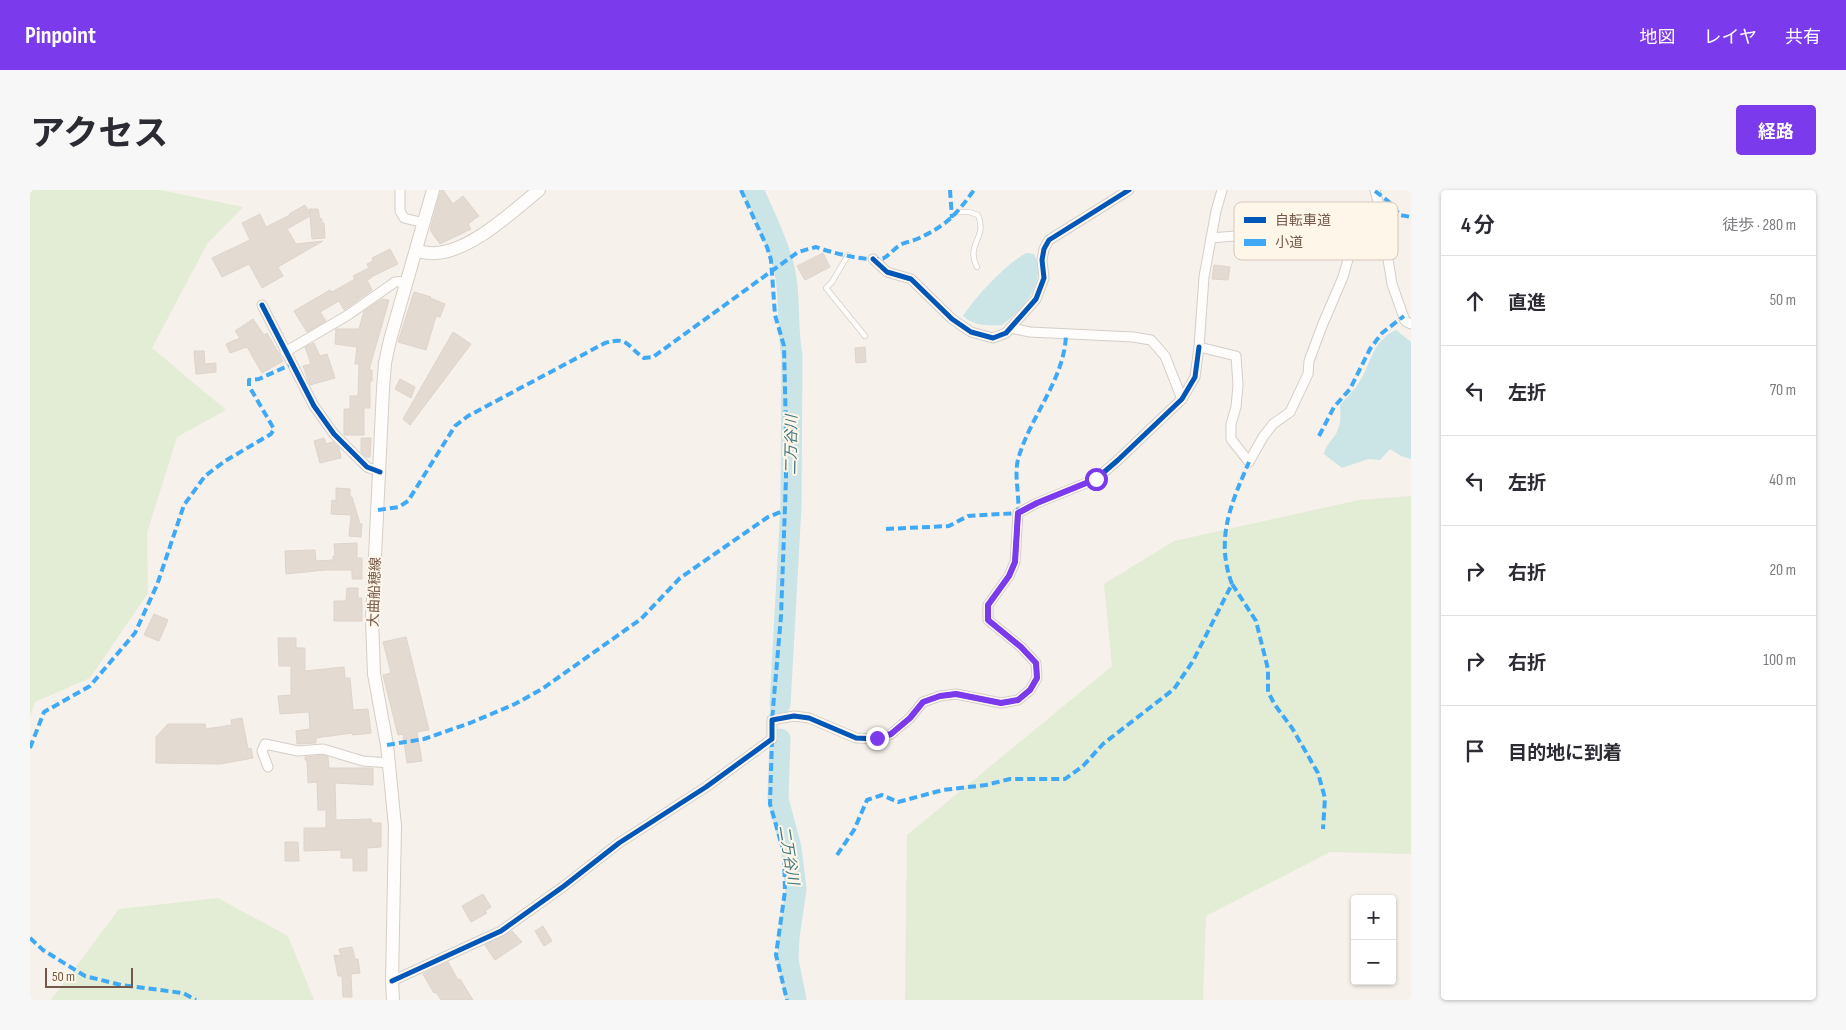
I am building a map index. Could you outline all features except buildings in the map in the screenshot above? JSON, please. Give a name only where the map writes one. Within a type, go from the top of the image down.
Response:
[{"type":"main road","name":"大曲船穂線","points":[[393,1000],[395,826],[389,763],[374,674],[372,619],[385,362],[433,190]]},
{"type":"main road","points":[[416,251],[436,253],[462,247],[499,223],[539,190]]},
{"type":"street","points":[[400,190],[400,211],[404,218],[424,223]]},
{"type":"street","points":[[873,260],[887,272],[911,279],[952,319],[972,332],[994,338],[1006,333],[1036,298],[1044,278],[1042,260],[1044,248],[1050,240],[1128,190]]},
{"type":"street","points":[[392,981],[501,930],[564,886],[620,843],[706,787],[772,739],[772,720],[794,716],[809,718],[856,738],[877,738],[891,734],[910,718],[923,702],[940,696],[956,694],[1001,703],[1018,700],[1030,690],[1037,678],[1036,663],[1021,647],[988,620],[988,605],[1009,576],[1015,562],[1018,513],[1037,503],[1096,479],[1182,399],[1195,377],[1204,277],[1222,190]]},
{"type":"street","points":[[1211,238],[1234,236]]},
{"type":"street","points":[[1199,347],[1236,356],[1238,385],[1236,407],[1231,424],[1231,439],[1249,462],[1263,437],[1273,424],[1290,412],[1300,392],[1308,374],[1309,361],[1343,277],[1348,260]]},
{"type":"street","points":[[1388,260],[1392,284],[1406,320],[1411,324]]},
{"type":"street","points":[[285,352],[348,316],[396,282],[408,281]]},
{"type":"street","points":[[262,305],[314,406],[334,434],[366,467],[380,472]]},
{"type":"street","points":[[1010,328],[1030,332],[1133,337],[1151,340],[1165,356],[1182,399]]},
{"type":"street","points":[[268,766],[262,751],[265,744],[298,751],[323,749],[363,762],[389,763]]},
{"type":"lane","points":[[958,212],[969,212],[978,215],[982,225],[979,237],[974,245],[973,256],[977,267]]},
{"type":"lane","points":[[848,255],[832,282],[826,288],[865,336]]},
{"type":"green space","points":[[30,190],[160,190],[243,207],[207,244],[152,348],[226,410],[177,437],[147,533],[148,593],[90,678],[35,702],[30,716]]},
{"type":"green space","points":[[1411,496],[1411,854],[1330,852],[1206,916],[1203,1000],[905,1000],[907,835],[1112,666],[1104,584],[1174,541],[1359,500]]},
{"type":"green space","points":[[218,898],[288,936],[314,1000],[51,1000],[119,909]]},
{"type":"water","points":[[1026,253],[1034,254],[1038,264],[1036,285],[1025,303],[1010,319],[1002,325],[987,325],[977,324],[963,316],[975,299],[991,282],[1009,265]]},
{"type":"water","points":[[1396,330],[1411,342],[1411,459],[1401,456],[1390,449],[1380,460],[1368,459],[1342,468],[1324,454],[1339,426],[1340,405],[1356,387],[1381,341]]},
{"type":"waterway","name":"二万谷川","points":[[753,190],[772,233],[784,268],[792,356],[791,506],[780,705]]},
{"type":"waterway","name":"二万谷川","points":[[780,739],[778,799],[791,848],[796,889],[789,937],[788,960],[796,1000]]},
{"type":"marked path","points":[[741,190],[771,260],[775,315],[784,346],[786,479],[781,616],[772,720]]},
{"type":"marked path","points":[[950,190],[952,218]]},
{"type":"marked path","points":[[378,510],[399,507],[408,501],[455,426],[468,416],[605,343],[613,341],[627,343],[644,358],[653,357],[798,252],[816,247],[860,258],[884,258],[899,245],[917,239],[943,225],[956,213],[974,190]]},
{"type":"marked path","points":[[1375,191],[1389,202]]},
{"type":"marked path","points":[[1398,213],[1400,215],[1411,217]]},
{"type":"marked path","points":[[1319,436],[1334,407],[1350,389],[1370,349],[1382,333],[1404,316]]},
{"type":"marked path","points":[[886,529],[949,526],[968,516],[1018,513],[1017,463],[1032,425],[1060,366],[1066,334]]},
{"type":"marked path","points":[[30,748],[44,712],[90,686],[135,633],[157,585],[184,505],[205,476],[225,461],[271,434],[274,429],[249,386],[249,380],[259,379],[292,364]]},
{"type":"marked path","points":[[1232,584],[1225,552],[1227,522],[1236,492],[1249,462]]},
{"type":"marked path","points":[[387,745],[424,739],[470,723],[515,704],[542,689],[641,619],[680,578],[768,517],[783,511]]},
{"type":"marked path","points":[[837,855],[854,830],[867,800],[882,795],[898,802],[943,790],[986,785],[1010,779],[1065,779],[1083,766],[1103,744],[1174,689],[1193,661],[1232,584],[1256,621],[1268,669],[1268,692],[1292,728],[1318,773],[1325,798],[1323,829]]},
{"type":"marked path","points":[[772,739],[770,804],[784,853],[785,891],[776,955],[787,1000]]},
{"type":"marked path","points":[[30,938],[43,950],[85,976],[121,985],[183,993],[196,1000]]},
{"type":"cycle path","points":[[873,259],[887,272],[911,279],[952,319],[971,332],[993,338],[1006,333],[1036,299],[1044,278],[1042,260],[1044,249],[1049,240],[1129,190]]},
{"type":"cycle path","points":[[262,305],[314,406],[334,434],[367,467],[380,472]]},
{"type":"cycle path","points":[[392,981],[501,931],[564,886],[619,843],[706,787],[772,739],[772,720],[794,716],[809,718],[856,738],[877,739],[891,734],[910,718],[923,702],[940,696],[956,694],[1001,703],[1018,700],[1030,690],[1037,678],[1036,663],[1021,647],[988,620],[988,605],[1009,576],[1015,562],[1018,513],[1037,503],[1096,479],[1118,460],[1182,399],[1195,377],[1199,347]]},
{"type":"route","points":[[877,738],[891,734],[910,718],[923,702],[940,696],[956,694],[1001,703],[1018,700],[1030,690],[1037,678],[1036,663],[1021,647],[988,620],[988,605],[1009,576],[1015,562],[1018,513],[1037,503],[1096,479]]}]
